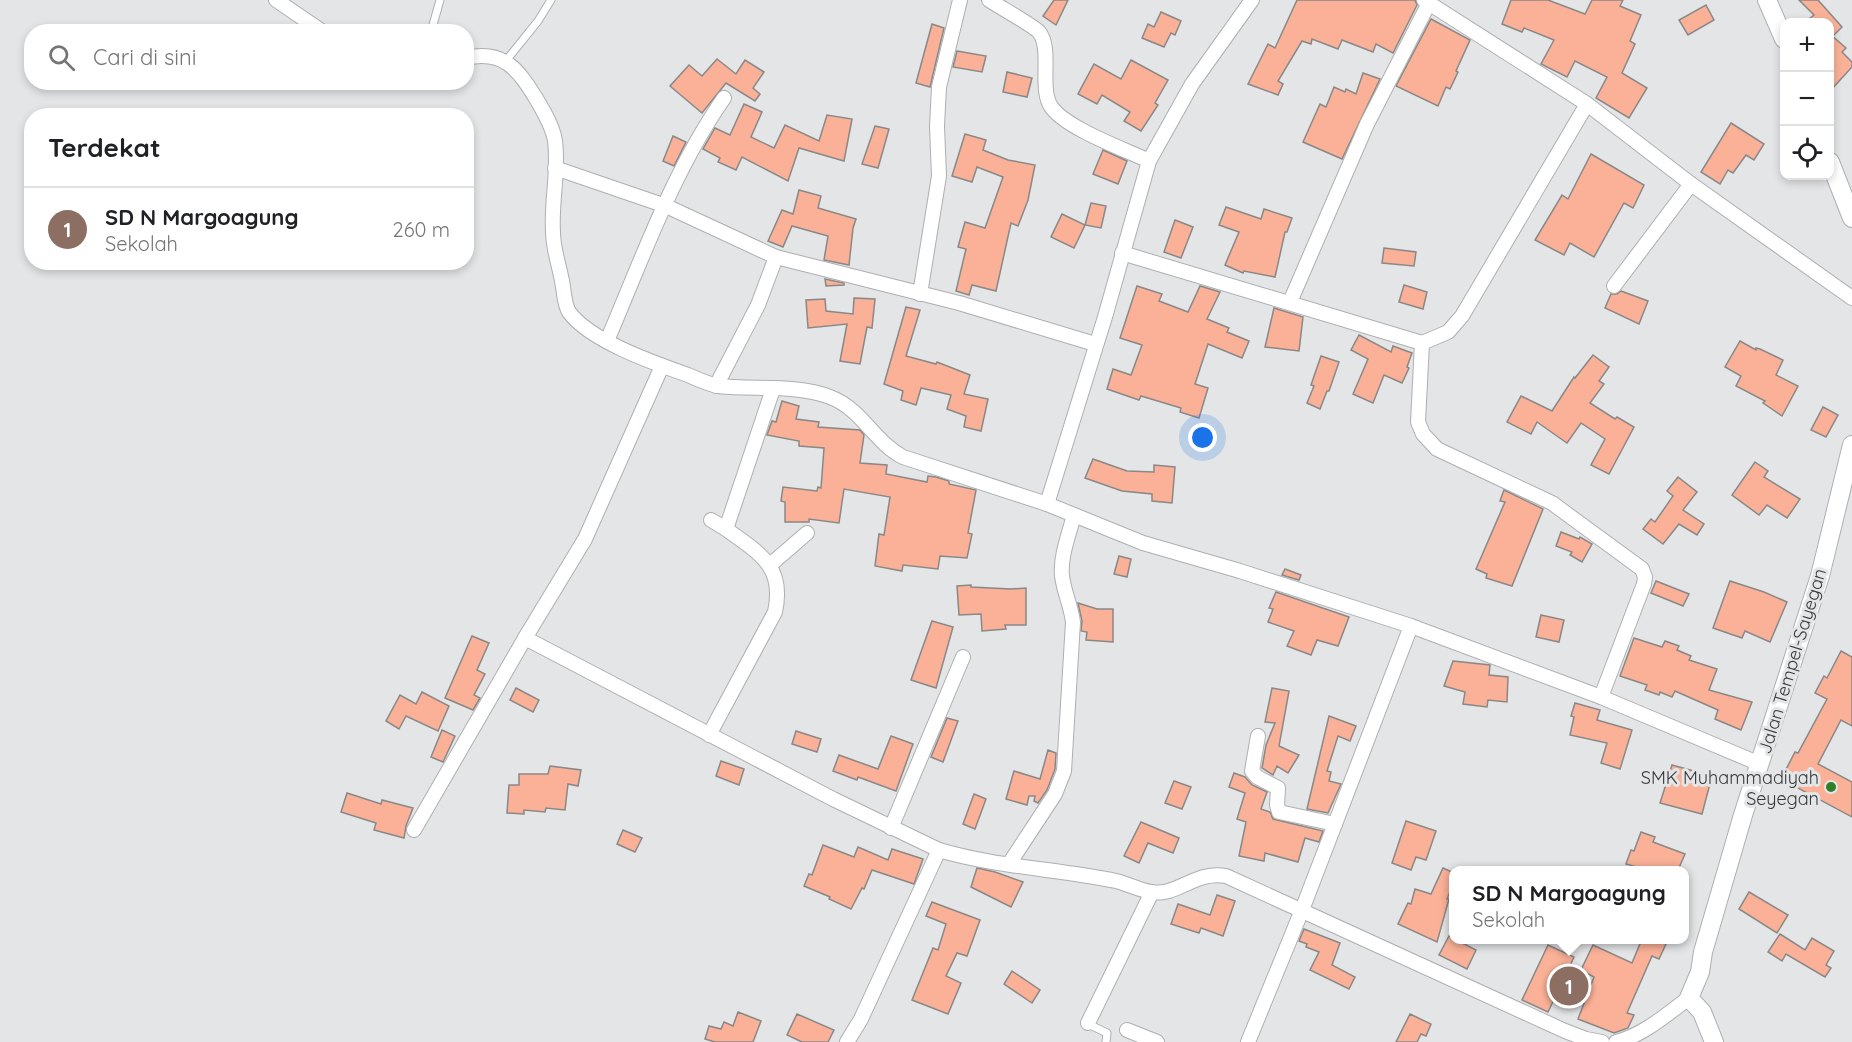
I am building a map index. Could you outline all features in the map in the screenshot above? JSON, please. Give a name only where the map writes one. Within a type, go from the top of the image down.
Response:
[{"type":"main road","points":[[1767,0],[1780,28]]},
{"type":"main road","points":[[1834,172],[1852,218]]},
{"type":"main road","name":"Jalan Tempel-Sayegan","points":[[1689,998],[1700,972],[1713,918],[1820,576],[1852,445]]},
{"type":"main road","points":[[1689,998],[1702,1012],[1714,1042]]},
{"type":"street","points":[[276,0],[311,24]]},
{"type":"street","points":[[920,294],[939,176],[936,126],[939,87],[960,0]]},
{"type":"street","points":[[989,0],[1039,32],[1045,49],[1045,81],[1051,107],[1069,122],[1149,161]]},
{"type":"street","points":[[1047,504],[1149,161],[1192,84],[1252,0]]},
{"type":"street","points":[[1290,302],[1367,124],[1427,1],[1587,104],[1691,184],[1852,298]]},
{"type":"street","points":[[474,56],[495,57],[513,66],[545,115],[555,140],[552,233],[568,310],[581,325],[607,340],[662,366],[716,386],[802,391],[842,401],[855,411],[890,448],[903,457],[1047,504],[1143,543],[1240,571],[1411,626],[1601,697],[1760,764]]},
{"type":"street","points":[[607,340],[682,168],[707,122],[724,98]]},
{"type":"street","points":[[1122,253],[1422,343],[1449,332],[1462,316],[1587,104]]},
{"type":"street","points":[[555,168],[666,206],[776,257],[959,303],[1095,344]]},
{"type":"street","points":[[1614,286],[1691,184]]},
{"type":"street","points":[[716,386],[758,305],[776,257]]},
{"type":"street","points":[[1422,343],[1418,422],[1423,434],[1437,449],[1552,503],[1642,568],[1644,584],[1601,697]]},
{"type":"street","points":[[414,830],[585,539],[662,366]]},
{"type":"street","points":[[726,529],[773,389]]},
{"type":"street","points":[[1009,864],[1055,794],[1064,771],[1073,622],[1062,566],[1074,515]]},
{"type":"street","points":[[709,735],[775,612],[778,598],[777,584],[770,566],[750,546],[711,520]]},
{"type":"street","points":[[770,566],[807,533]]},
{"type":"street","points":[[1248,1042],[1302,910],[1411,626]]},
{"type":"street","points":[[525,638],[709,735],[939,850],[968,859],[1116,881],[1152,892],[1175,888],[1195,879],[1216,874],[1226,876],[1565,1031],[1602,1042]]},
{"type":"street","points":[[891,828],[963,657]]},
{"type":"street","points":[[1258,736],[1252,771],[1257,777],[1278,788],[1280,792],[1276,806],[1279,812],[1335,824]]},
{"type":"street","points":[[847,1042],[861,1020],[939,850]]},
{"type":"street","points":[[1085,1022],[1152,892]]},
{"type":"street","points":[[1617,1042],[1645,1029],[1689,998]]},
{"type":"street","points":[[1127,1030],[1157,1042]]},
{"type":"lane","points":[[433,24],[440,0]]},
{"type":"lane","points":[[505,62],[538,21],[551,0]]},
{"type":"lane","points":[[1085,1022],[1107,1033],[1106,1042]]},
{"type":"building","points":[[1054,0],[1068,0],[1056,25],[1043,16]]},
{"type":"building","points":[[1297,0],[1415,0],[1417,5],[1393,53],[1376,44],[1373,52],[1342,40],[1338,49],[1312,39],[1311,44],[1302,41],[1278,81],[1283,84],[1278,95],[1248,84],[1268,44],[1275,48]]},
{"type":"building","points":[[1511,0],[1548,0],[1585,14],[1592,0],[1623,0],[1620,6],[1641,15],[1630,41],[1635,44],[1622,73],[1647,88],[1629,118],[1596,98],[1607,77],[1575,61],[1567,77],[1541,64],[1554,40],[1524,28],[1522,32],[1502,24]]},
{"type":"building","points":[[1799,0],[1818,0],[1834,18],[1810,18],[1814,15]]},
{"type":"building","points":[[1706,5],[1714,20],[1688,35],[1679,20]]},
{"type":"building","points":[[1161,12],[1181,21],[1175,35],[1171,33],[1164,47],[1142,38],[1148,24],[1154,27]]},
{"type":"building","points":[[1834,18],[1842,27],[1834,35]]},
{"type":"building","points":[[1431,19],[1470,40],[1450,89],[1446,87],[1438,106],[1396,86]]},
{"type":"building","points":[[932,24],[944,28],[930,87],[916,83]]},
{"type":"building","points":[[1834,38],[1846,48],[1842,52],[1852,62],[1852,67],[1834,87]]},
{"type":"building","points":[[957,51],[986,56],[982,72],[953,67]]},
{"type":"building","points":[[717,59],[736,74],[745,60],[764,72],[753,88],[760,94],[755,101],[726,83],[702,113],[670,86],[689,65],[702,76]]},
{"type":"building","points":[[1131,60],[1168,80],[1155,103],[1158,105],[1141,131],[1124,121],[1130,112],[1102,95],[1097,104],[1078,94],[1094,64],[1121,79]]},
{"type":"building","points":[[1007,72],[1032,78],[1027,97],[1003,92]]},
{"type":"building","points":[[1363,73],[1380,79],[1342,159],[1303,142],[1320,104],[1326,107],[1334,87],[1356,94]]},
{"type":"building","points":[[744,104],[762,112],[751,137],[774,148],[785,125],[819,141],[827,115],[852,119],[844,161],[799,148],[788,181],[742,157],[736,170],[718,162],[720,158],[703,149],[715,128],[730,135]]},
{"type":"building","points":[[1731,123],[1764,144],[1754,160],[1746,155],[1733,173],[1728,170],[1720,184],[1701,172]]},
{"type":"building","points":[[875,126],[889,129],[878,168],[862,164]]},
{"type":"building","points":[[965,134],[986,140],[983,150],[1008,160],[1035,165],[1028,200],[1018,226],[1011,223],[996,291],[972,285],[969,295],[956,291],[966,249],[958,247],[965,222],[985,228],[1003,177],[977,167],[972,182],[952,176]]},
{"type":"building","points":[[673,136],[686,142],[674,166],[663,161]]},
{"type":"building","points":[[1103,150],[1127,161],[1118,184],[1093,174]]},
{"type":"building","points":[[1591,154],[1644,185],[1633,208],[1624,203],[1594,257],[1570,243],[1564,255],[1535,240],[1562,195],[1568,199]]},
{"type":"building","points":[[799,190],[821,196],[818,208],[856,219],[849,265],[824,260],[828,236],[792,226],[783,247],[768,241],[782,210],[793,214]]},
{"type":"building","points":[[1091,203],[1106,206],[1101,228],[1085,225]]},
{"type":"building","points":[[1226,207],[1261,219],[1264,209],[1292,218],[1285,232],[1275,277],[1244,271],[1243,273],[1225,265],[1239,232],[1219,225]]},
{"type":"building","points":[[1062,214],[1085,225],[1074,248],[1051,237]]},
{"type":"building","points":[[1175,220],[1193,227],[1181,258],[1164,252]]},
{"type":"building","points":[[1384,248],[1416,252],[1414,266],[1382,263]]},
{"type":"building","points":[[825,279],[844,283],[844,285],[826,286]]},
{"type":"building","points":[[1404,285],[1427,292],[1423,309],[1399,302]]},
{"type":"building","points":[[1137,286],[1162,294],[1159,301],[1188,312],[1200,286],[1220,292],[1207,319],[1229,328],[1227,332],[1249,341],[1242,358],[1208,344],[1195,384],[1208,388],[1199,418],[1180,412],[1181,408],[1141,396],[1139,400],[1107,389],[1113,369],[1131,375],[1142,345],[1120,338]]},
{"type":"building","points":[[1621,291],[1648,301],[1639,324],[1605,308],[1611,294]]},
{"type":"building","points":[[854,298],[875,299],[872,328],[867,327],[860,364],[840,361],[847,324],[808,328],[806,300],[825,299],[826,311],[853,314]]},
{"type":"building","points":[[906,307],[920,310],[906,356],[936,364],[937,362],[970,375],[964,394],[988,399],[981,431],[964,427],[966,416],[947,409],[951,395],[921,388],[916,405],[901,400],[903,391],[884,384]]},
{"type":"building","points":[[1274,308],[1303,317],[1299,351],[1265,347]]},
{"type":"building","points":[[1359,335],[1391,352],[1393,346],[1412,353],[1407,367],[1409,368],[1402,383],[1384,375],[1373,403],[1353,394],[1368,359],[1351,350]]},
{"type":"building","points":[[1740,341],[1783,360],[1776,375],[1798,386],[1782,416],[1763,403],[1765,401],[1736,386],[1741,376],[1725,367]]},
{"type":"building","points":[[1593,355],[1609,367],[1599,381],[1604,384],[1590,403],[1615,419],[1617,417],[1634,427],[1609,474],[1591,465],[1605,439],[1581,423],[1567,443],[1537,422],[1531,434],[1507,422],[1521,396],[1552,411],[1574,377]]},
{"type":"building","points":[[1321,356],[1339,362],[1320,409],[1307,403],[1314,386],[1311,385]]},
{"type":"building","points":[[782,401],[799,406],[796,419],[819,422],[818,427],[860,430],[864,435],[860,463],[887,465],[886,474],[927,482],[928,476],[936,477],[949,481],[949,484],[976,490],[968,533],[972,534],[967,558],[940,556],[938,569],[903,565],[902,571],[875,566],[879,534],[884,535],[890,497],[844,489],[839,523],[809,519],[809,522],[785,522],[785,502],[781,501],[783,487],[817,491],[818,487],[821,488],[824,448],[799,446],[799,441],[767,435],[772,421],[776,422]]},
{"type":"building","points":[[1823,407],[1838,415],[1826,437],[1811,430]]},
{"type":"building","points":[[1093,459],[1127,471],[1154,472],[1154,465],[1175,467],[1172,503],[1152,501],[1152,494],[1122,491],[1085,478]]},
{"type":"building","points":[[1755,462],[1768,471],[1764,477],[1800,499],[1787,518],[1767,505],[1759,515],[1732,495]]},
{"type":"building","points":[[1678,477],[1697,492],[1683,510],[1704,524],[1697,535],[1679,524],[1663,544],[1643,529],[1651,519],[1655,522],[1673,496],[1667,491]]},
{"type":"building","points":[[1504,490],[1543,509],[1512,586],[1486,578],[1487,574],[1476,569],[1505,502],[1500,501]]},
{"type":"building","points":[[1561,532],[1579,539],[1580,537],[1592,544],[1582,562],[1570,555],[1572,552],[1556,546]]},
{"type":"building","points":[[1119,556],[1131,559],[1127,577],[1114,574]]},
{"type":"building","points":[[1285,569],[1301,575],[1299,580],[1282,575]]},
{"type":"building","points":[[1656,581],[1689,594],[1683,606],[1651,593]]},
{"type":"building","points":[[1730,581],[1787,602],[1770,642],[1745,631],[1742,638],[1713,628]]},
{"type":"building","points":[[971,585],[971,587],[1026,588],[1026,625],[1005,625],[1006,629],[982,631],[981,614],[959,615],[957,586]]},
{"type":"building","points":[[1276,592],[1349,617],[1338,646],[1317,640],[1311,655],[1287,646],[1294,631],[1268,622],[1273,609],[1269,608]]},
{"type":"building","points":[[1078,603],[1097,609],[1113,609],[1113,642],[1086,640],[1087,632],[1081,631],[1082,621]]},
{"type":"building","points":[[1541,615],[1564,620],[1559,642],[1536,637]]},
{"type":"building","points":[[932,621],[953,627],[936,688],[911,680]]},
{"type":"building","points":[[472,636],[489,643],[477,670],[485,674],[474,695],[480,698],[473,710],[445,698]]},
{"type":"building","points":[[1634,638],[1662,647],[1665,641],[1679,646],[1677,650],[1691,656],[1689,660],[1717,669],[1709,690],[1752,702],[1741,730],[1715,719],[1718,710],[1675,691],[1672,697],[1660,692],[1659,695],[1645,690],[1647,685],[1620,676]]},
{"type":"building","points":[[1841,651],[1852,657],[1852,726],[1841,720],[1818,764],[1852,782],[1852,817],[1781,779],[1827,699],[1815,693],[1824,676],[1827,678]]},
{"type":"building","points":[[1453,661],[1490,665],[1489,675],[1508,677],[1507,702],[1488,700],[1487,707],[1463,704],[1465,692],[1444,686]]},
{"type":"building","points":[[516,688],[539,700],[533,712],[510,700]]},
{"type":"building","points":[[1272,688],[1289,691],[1279,746],[1299,755],[1288,773],[1277,766],[1273,775],[1262,768],[1266,745],[1275,723],[1265,722]]},
{"type":"building","points":[[422,692],[449,706],[438,731],[406,716],[399,729],[386,721],[400,695],[416,704]]},
{"type":"building","points":[[1575,703],[1600,710],[1597,720],[1632,730],[1620,769],[1601,763],[1607,743],[1570,735],[1574,717],[1571,716]]},
{"type":"building","points":[[1329,716],[1356,726],[1350,741],[1338,736],[1327,771],[1331,772],[1329,781],[1341,784],[1328,813],[1307,809]]},
{"type":"building","points":[[947,718],[958,721],[943,762],[931,757]]},
{"type":"building","points":[[442,730],[455,736],[443,762],[431,757]]},
{"type":"building","points":[[796,731],[821,739],[817,752],[792,744]]},
{"type":"building","points":[[891,736],[913,744],[896,791],[858,777],[857,780],[833,771],[839,755],[878,769]]},
{"type":"building","points":[[1048,750],[1056,753],[1055,769],[1047,790],[1038,803],[1034,801],[1035,796],[1029,796],[1027,805],[1006,799],[1014,771],[1040,779]]},
{"type":"building","points":[[721,761],[744,769],[739,785],[716,776]]},
{"type":"building","points":[[1672,765],[1712,776],[1702,814],[1660,803]]},
{"type":"building","points":[[550,766],[581,770],[578,786],[568,784],[565,810],[546,808],[545,812],[524,810],[524,814],[507,813],[509,785],[519,785],[519,774],[548,774]]},
{"type":"building","points":[[1234,773],[1245,777],[1252,785],[1267,792],[1261,809],[1270,812],[1273,819],[1323,831],[1319,842],[1305,838],[1298,862],[1265,853],[1264,861],[1239,856],[1246,822],[1237,819],[1245,793],[1229,787]]},
{"type":"building","points":[[1174,781],[1191,787],[1182,809],[1165,803]]},
{"type":"building","points":[[347,793],[381,804],[382,800],[413,808],[404,838],[374,830],[376,823],[341,812]]},
{"type":"building","points":[[974,794],[986,799],[975,829],[963,824]]},
{"type":"building","points":[[1406,821],[1436,831],[1426,860],[1416,857],[1411,870],[1392,863]]},
{"type":"building","points":[[1141,822],[1179,838],[1173,853],[1148,843],[1139,863],[1124,856]]},
{"type":"building","points":[[623,830],[642,838],[635,852],[617,844]]},
{"type":"building","points":[[1641,832],[1655,837],[1653,842],[1685,854],[1680,866],[1626,864],[1631,850],[1634,851]]},
{"type":"building","points":[[823,845],[854,857],[858,847],[888,860],[892,849],[923,859],[914,884],[872,870],[864,889],[862,888],[851,909],[804,886],[809,874],[812,875]]},
{"type":"building","points":[[977,868],[1023,882],[1011,907],[971,887]]},
{"type":"building","points":[[1443,868],[1449,871],[1447,899],[1449,899],[1437,942],[1398,924],[1408,903],[1411,904],[1415,889],[1431,894]]},
{"type":"building","points":[[1749,892],[1788,915],[1777,933],[1739,909]]},
{"type":"building","points":[[1217,895],[1235,901],[1223,936],[1201,928],[1199,933],[1171,924],[1178,904],[1210,915]]},
{"type":"building","points":[[932,902],[980,920],[967,956],[957,953],[946,976],[961,983],[948,1014],[912,1000],[933,948],[938,950],[946,924],[926,916]]},
{"type":"building","points":[[1304,929],[1340,943],[1332,965],[1355,977],[1349,989],[1310,970],[1319,952],[1306,947],[1307,944],[1299,941]]},
{"type":"building","points":[[1780,934],[1805,950],[1812,938],[1834,951],[1826,965],[1831,968],[1825,977],[1786,954],[1782,961],[1768,952]]},
{"type":"building","points":[[1449,936],[1449,944],[1464,944],[1476,950],[1467,969],[1439,955]]},
{"type":"building","points":[[1640,944],[1666,944],[1659,959],[1652,956],[1627,1013],[1634,1015],[1628,1028],[1614,1033],[1578,1019],[1594,977],[1581,970],[1593,945],[1632,963]]},
{"type":"building","points":[[1548,945],[1574,957],[1548,1012],[1522,1000]]},
{"type":"building","points":[[1012,971],[1040,990],[1032,1003],[1004,984]]},
{"type":"building","points":[[738,1012],[761,1021],[753,1042],[715,1042],[705,1039],[709,1026],[721,1029],[724,1022],[733,1026]]},
{"type":"building","points":[[797,1014],[834,1030],[828,1042],[802,1042],[787,1035]]},
{"type":"building","points":[[1410,1014],[1431,1024],[1426,1036],[1421,1034],[1417,1042],[1396,1042]]},
{"type":"place","name":"SMK Muhammadiyah Seyegan","points":[[1831,787]]},
{"type":"place","name":"SD N Margoagung","points":[[1569,986]]}]
